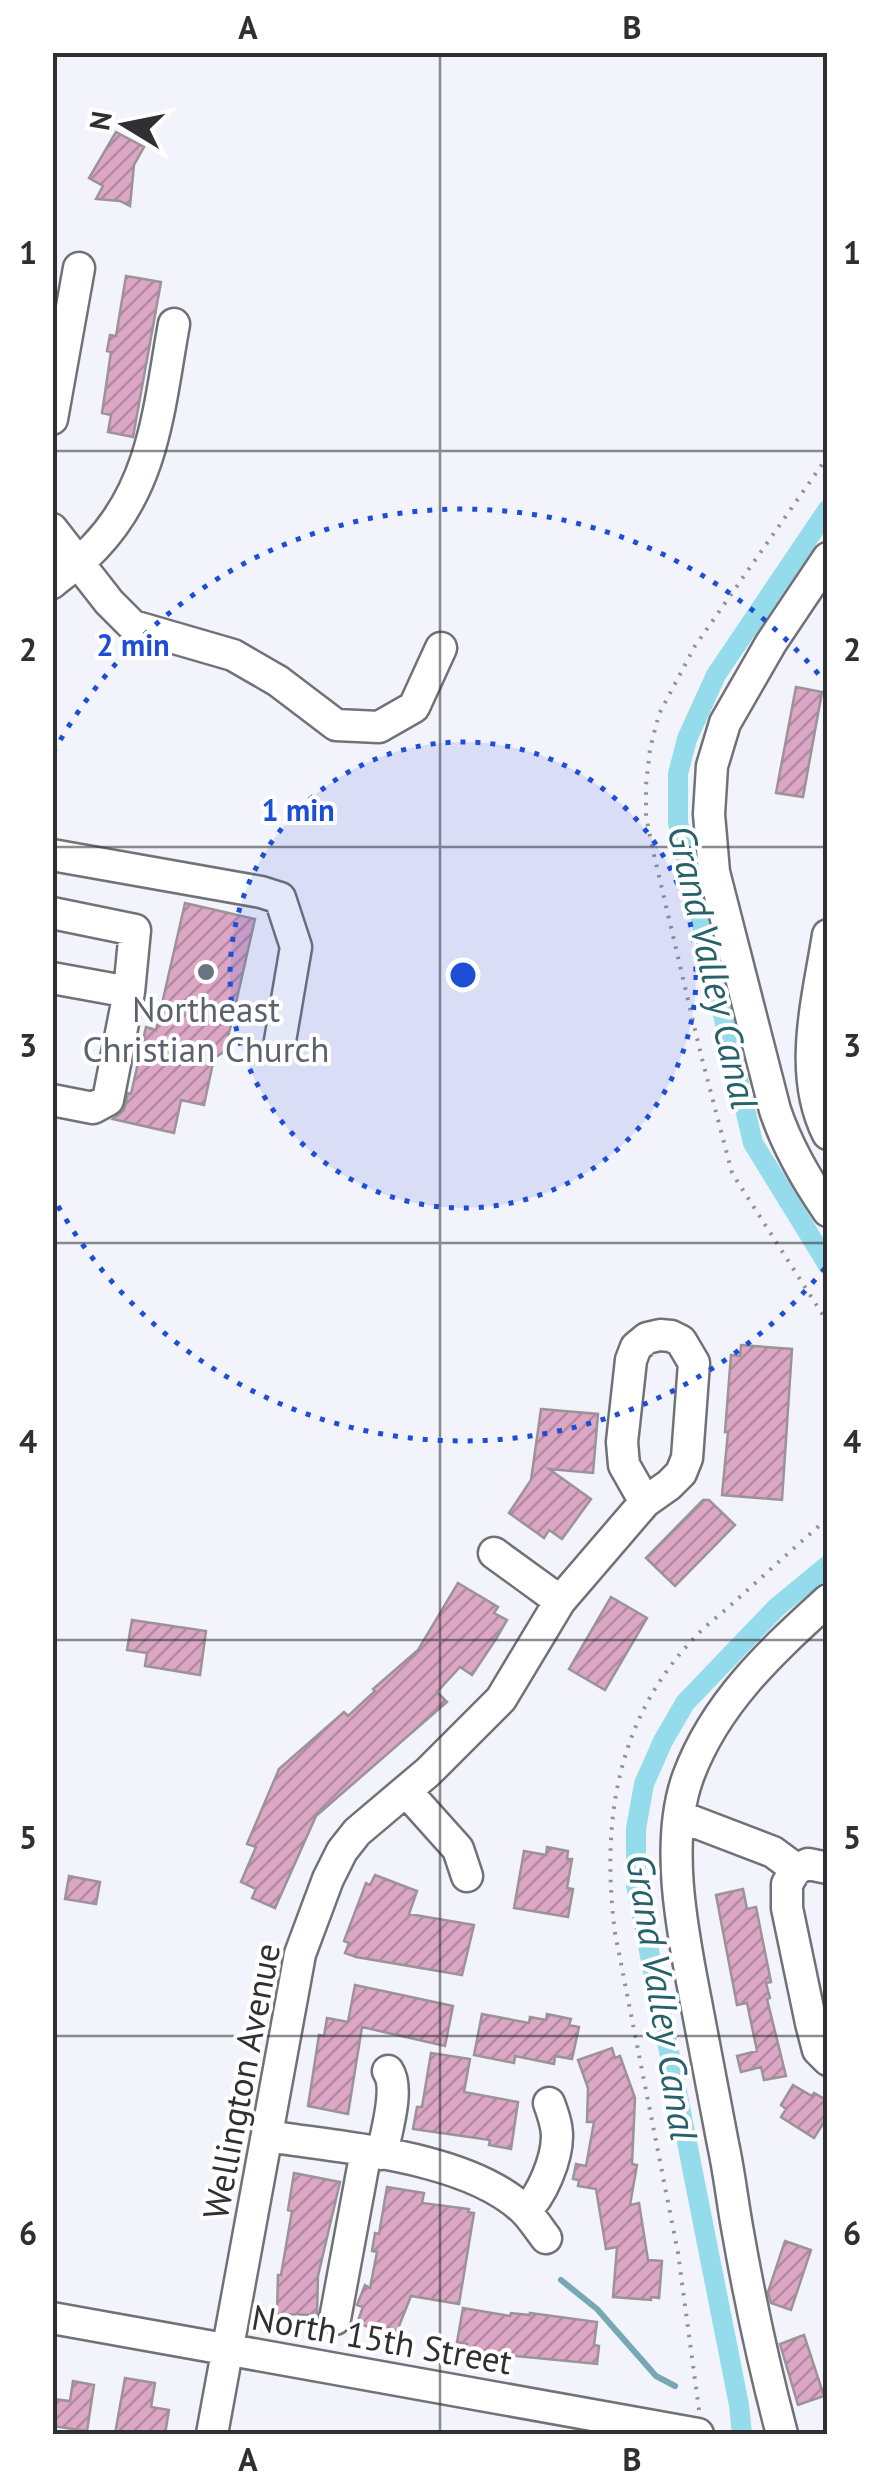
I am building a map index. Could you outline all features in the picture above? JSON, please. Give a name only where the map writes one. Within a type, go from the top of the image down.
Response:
[{"type":"street","points":[[52,419],[79,268]]},
{"type":"street","points":[[52,583],[95,547],[132,497],[152,449],[174,324]]},
{"type":"street","points":[[52,530],[133,626],[233,655],[278,681],[336,725],[378,727],[414,707],[441,648]]},
{"type":"street","points":[[828,558],[771,643],[726,723],[712,766],[709,814],[714,872],[775,1110],[799,1166],[828,1211]]},
{"type":"street","points":[[52,856],[280,898],[296,947],[280,1040]]},
{"type":"street","points":[[52,913],[134,930],[129,992],[108,1100],[93,1108],[52,1100]]},
{"type":"street","points":[[828,935],[811,1053],[813,1087],[828,1134]]},
{"type":"street","points":[[52,978],[129,992]]},
{"type":"street","name":"Wellington Avenue","points":[[212,2434],[300,1954],[328,1879],[357,1832],[501,1700],[560,1602],[645,1502],[680,1473],[688,1458],[694,1362],[682,1341],[671,1336],[647,1338],[636,1346],[630,1360],[622,1442],[624,1465],[645,1502]]},
{"type":"street","points":[[494,1553],[560,1602]]},
{"type":"street","points":[[782,2434],[736,2227],[686,1948],[677,1878],[679,1816],[688,1776],[715,1721],[757,1666],[828,1600]]},
{"type":"street","points":[[406,1791],[458,1849],[467,1876]]},
{"type":"street","points":[[679,1816],[773,1852],[796,1869]]},
{"type":"street","points":[[828,1868],[808,1864],[796,1869],[788,1884],[787,1908],[810,2023],[818,2050],[828,2060]]},
{"type":"street","points":[[336,2319],[374,2153],[393,2092],[394,2080],[388,2071]]},
{"type":"street","points":[[526,2211],[536,2201],[554,2154],[557,2137],[550,2104]]},
{"type":"street","points":[[267,2136],[428,2163],[463,2174],[495,2189],[526,2211],[546,2238]]},
{"type":"street","name":"North 15th Street","points":[[52,2318],[698,2434]]},
{"type":"building","points":[[116,132],[144,147],[134,165],[130,206],[96,199],[103,186],[89,178]]},
{"type":"building","points":[[126,276],[161,282],[133,437],[108,432],[111,415],[102,413],[111,352],[107,351],[110,335],[116,336]]},
{"type":"building","points":[[796,687],[822,692],[803,797],[776,793]]},
{"type":"building","name":"Northeast Christian Church","points":[[185,903],[255,919],[224,1052],[214,1058],[204,1105],[181,1100],[174,1133],[113,1119],[124,1110],[128,1093],[131,1094],[146,1027],[156,1030]]},
{"type":"building","points":[[741,1345],[792,1349],[782,1500],[722,1495],[731,1355],[740,1356]]},
{"type":"building","points":[[541,1409],[598,1414],[593,1473],[549,1469],[591,1499],[562,1539],[549,1530],[544,1538],[509,1513],[531,1480]]},
{"type":"building","points":[[703,1500],[709,1500],[735,1525],[675,1586],[646,1558]]},
{"type":"building","points":[[458,1583],[498,1607],[494,1613],[507,1620],[496,1639],[472,1675],[460,1667],[437,1692],[447,1702],[316,1816],[275,1908],[252,1898],[256,1889],[241,1882],[256,1847],[247,1844],[279,1769],[344,1712],[348,1716],[418,1650]]},
{"type":"building","points":[[611,1597],[647,1618],[605,1690],[569,1669]]},
{"type":"building","points":[[132,1620],[206,1631],[200,1675],[145,1666],[147,1653],[127,1650]]},
{"type":"building","points":[[547,1847],[568,1851],[567,1859],[572,1859],[567,1888],[573,1889],[568,1917],[514,1908],[524,1851],[546,1855]]},
{"type":"building","points":[[375,1875],[417,1891],[409,1914],[474,1925],[462,1975],[345,1953],[349,1943],[344,1941],[366,1883],[370,1885]]},
{"type":"building","points":[[69,1876],[100,1882],[96,1904],[65,1899]]},
{"type":"building","points":[[743,1889],[747,1909],[756,1907],[771,1982],[766,1983],[770,1998],[767,1999],[786,2076],[764,2080],[761,2067],[741,2072],[737,2056],[757,2051],[747,2003],[737,2005],[716,1895]]},
{"type":"building","points":[[355,1985],[453,2006],[445,2046],[362,2027],[348,2114],[308,2106],[319,2035],[324,2036],[327,2018],[348,2022]]},
{"type":"building","points":[[482,2014],[529,2023],[530,2017],[546,2020],[547,2014],[571,2019],[569,2025],[579,2027],[572,2059],[555,2056],[554,2064],[515,2056],[514,2063],[474,2055]]},
{"type":"building","points":[[612,2048],[615,2058],[620,2056],[635,2098],[632,2164],[637,2165],[630,2205],[639,2203],[648,2260],[662,2261],[659,2298],[651,2300],[613,2297],[617,2247],[606,2249],[596,2189],[578,2186],[579,2180],[573,2179],[576,2164],[586,2166],[594,2122],[587,2122],[588,2088],[578,2060]]},
{"type":"building","points":[[431,2053],[470,2059],[464,2092],[518,2102],[511,2149],[489,2145],[490,2140],[413,2129],[417,2107],[422,2107]]},
{"type":"building","points":[[793,2085],[828,2101],[828,2116],[814,2138],[781,2117],[786,2109],[781,2105]]},
{"type":"building","points":[[294,2173],[340,2182],[318,2276],[317,2315],[277,2314],[278,2275],[292,2211],[288,2210]]},
{"type":"building","points":[[387,2187],[424,2193],[422,2203],[474,2213],[459,2304],[411,2296],[397,2331],[388,2327],[386,2333],[357,2323],[363,2307],[357,2305],[365,2285],[370,2288],[377,2252],[372,2251],[375,2233],[379,2234]]},
{"type":"building","points":[[785,2241],[811,2250],[791,2310],[771,2303],[768,2292]]},
{"type":"building","points":[[463,2308],[510,2316],[530,2313],[597,2322],[597,2364],[466,2349],[467,2344],[457,2342]]},
{"type":"building","points":[[804,2335],[824,2396],[798,2405],[780,2344]]},
{"type":"building","points":[[125,2378],[155,2383],[151,2407],[169,2410],[165,2434],[115,2434]]},
{"type":"building","points":[[73,2381],[94,2385],[87,2431],[52,2426],[52,2399],[70,2401]]},
{"type":"waterway","name":"Grand Valley Canal","points":[[828,509],[716,675],[687,739],[678,774],[678,823],[753,1143],[828,1265]]},
{"type":"waterway","name":"Grand Valley Canal","points":[[742,2434],[636,1885],[636,1829],[644,1784],[685,1703],[776,1608],[828,1565]]},
{"type":"waterway","points":[[561,2280],[597,2309],[656,2376],[675,2386]]},
{"type":"place","name":"Northeast Christian Church","points":[[206,972]]}]
